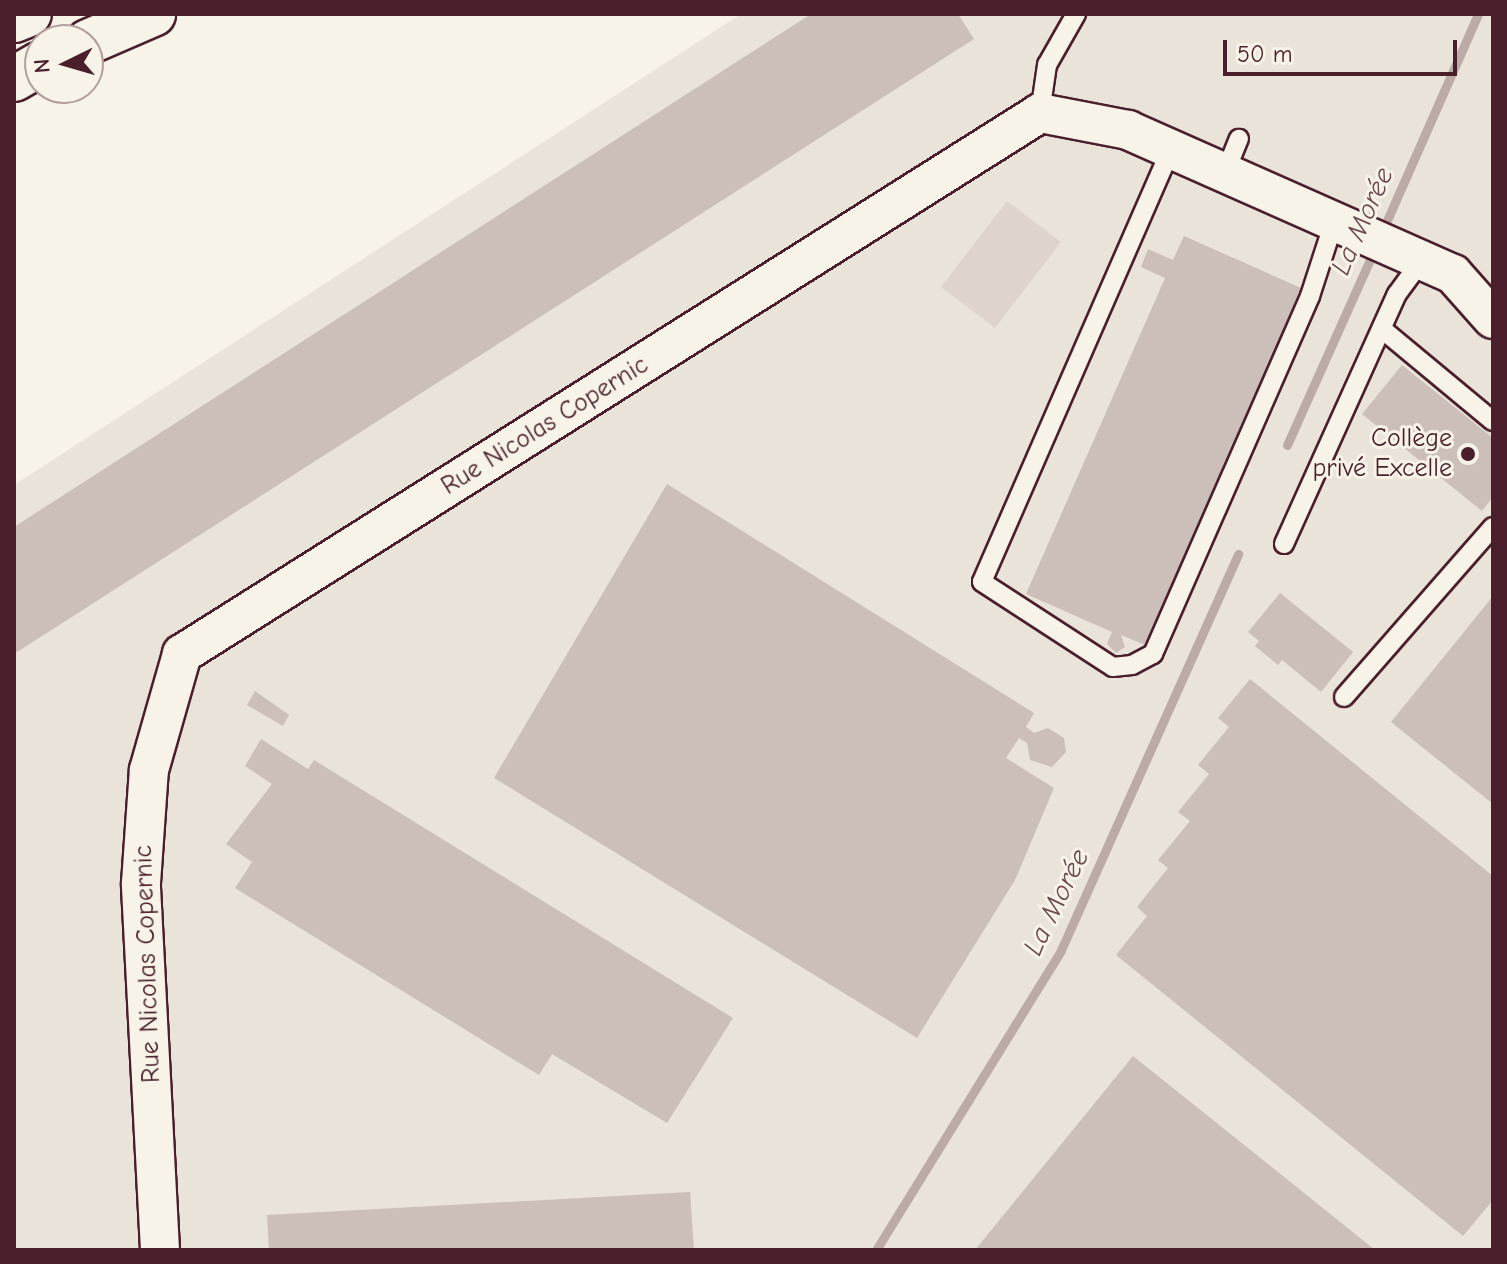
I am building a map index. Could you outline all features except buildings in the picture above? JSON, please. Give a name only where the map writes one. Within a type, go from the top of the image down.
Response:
[{"type":"highway","points":[[14,20],[29,14]]},
{"type":"highway","points":[[104,35],[153,14]]},
{"type":"street","points":[[1040,113],[1128,130],[1171,149],[1232,156],[1343,226],[1424,261],[1493,319]]},
{"type":"street","name":"Rue Nicolas Copernic","points":[[160,1250],[141,883],[149,770],[182,654],[1040,113]]},
{"type":"lane","points":[[1040,113],[1047,65],[1076,14]]},
{"type":"lane","points":[[1171,149],[982,582],[1113,667],[1132,665],[1153,654],[1343,226]]},
{"type":"lane","points":[[1284,544],[1382,329],[1424,261]]},
{"type":"lane","points":[[1382,329],[1493,421]]},
{"type":"lane","points":[[1344,697],[1493,527]]},
{"type":"shaded area","points":[[741,14],[1493,14],[1493,1250],[14,1250],[14,485]]},
{"type":"shaded area","points":[[1007,201],[1061,242],[995,328],[941,287]]},
{"type":"waterway","name":"La Morée","points":[[1381,234],[1478,14]]},
{"type":"waterway","name":"La Morée","points":[[1287,445],[1375,248]]},
{"type":"waterway","name":"La Morée","points":[[876,1250],[1061,950],[1238,554]]},
{"type":"place","name":"Collège privé Excelle","points":[[1468,454]]}]
